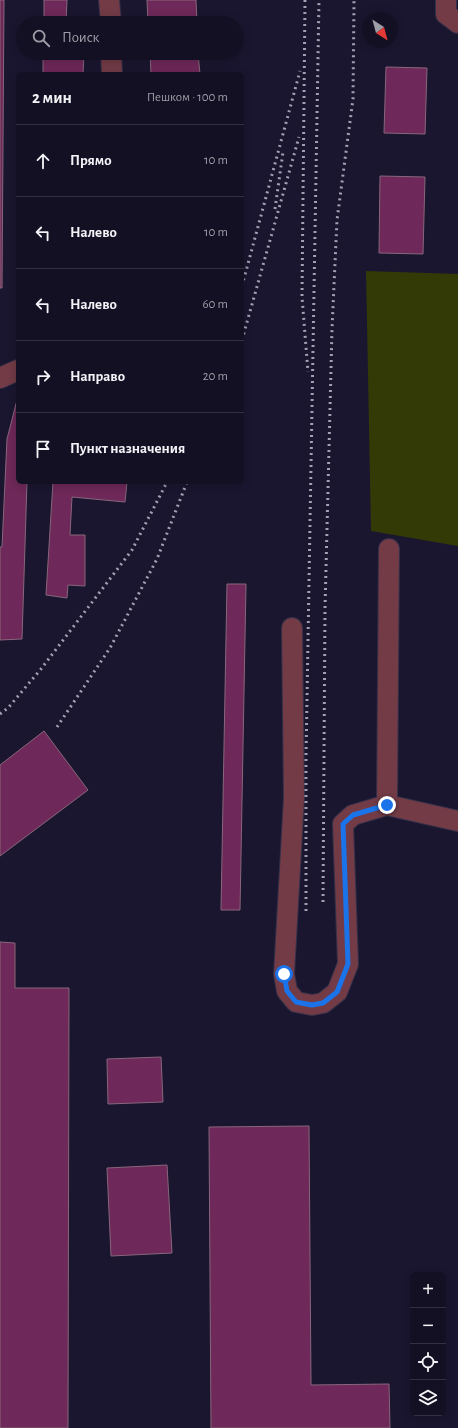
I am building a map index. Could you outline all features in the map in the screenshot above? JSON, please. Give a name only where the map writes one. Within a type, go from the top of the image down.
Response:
[{"type":"street","points":[[109,0],[110,16]]},
{"type":"street","points":[[446,0],[446,14],[458,23]]},
{"type":"street","points":[[111,60],[112,72]]},
{"type":"street","points":[[0,378],[16,371]]},
{"type":"street","points":[[387,805],[389,549]]},
{"type":"street","points":[[292,628],[294,798],[284,974],[287,991],[296,1002],[312,1005],[323,1003],[337,992],[348,964],[343,824],[353,815],[387,805],[458,821]]},
{"type":"green space","points":[[366,271],[458,274],[458,546],[371,531]]},
{"type":"building","points":[[0,0],[4,0],[2,288],[0,288]]},
{"type":"building","points":[[44,0],[67,0],[66,16],[44,16]]},
{"type":"building","points":[[147,0],[196,0],[197,16],[148,16]]},
{"type":"building","points":[[43,60],[84,60],[83,72],[43,72]]},
{"type":"building","points":[[150,60],[199,60],[200,72],[151,72]]},
{"type":"building","points":[[386,67],[427,68],[425,134],[384,133]]},
{"type":"building","points":[[380,176],[425,177],[423,254],[379,253]]},
{"type":"building","points":[[16,404],[16,484],[27,484],[22,639],[0,640],[0,547],[2,547],[7,439]]},
{"type":"building","points":[[53,484],[127,484],[125,502],[72,497],[70,535],[85,535],[85,586],[68,585],[67,598],[46,595]]},
{"type":"building","points":[[227,584],[246,584],[240,910],[221,910]]},
{"type":"building","points":[[44,731],[88,790],[0,856],[0,765]]},
{"type":"building","points":[[0,942],[15,943],[15,988],[69,988],[68,1428],[0,1428]]},
{"type":"building","points":[[161,1057],[163,1102],[108,1104],[107,1059]]},
{"type":"building","points":[[309,1126],[311,1385],[389,1384],[390,1428],[211,1428],[209,1127]]},
{"type":"building","points":[[167,1165],[172,1253],[111,1256],[107,1168]]},
{"type":"railway","points":[[305,0],[302,297],[308,372]]},
{"type":"railway","points":[[306,911],[306,757],[319,0]]},
{"type":"railway","points":[[323,902],[325,609],[332,329],[337,220],[353,99],[354,0]]},
{"type":"railway","points":[[244,279],[300,71]]},
{"type":"railway","points":[[244,333],[299,137]]},
{"type":"railway","points":[[275,209],[283,152]]},
{"type":"railway","points":[[0,714],[8,708],[41,669],[132,550],[166,484]]},
{"type":"railway","points":[[57,727],[110,648],[157,559],[186,484]]},
{"type":"route","points":[[284,974],[287,991],[296,1002],[312,1005],[323,1003],[337,992],[348,964],[343,824],[353,815],[387,805]]}]
